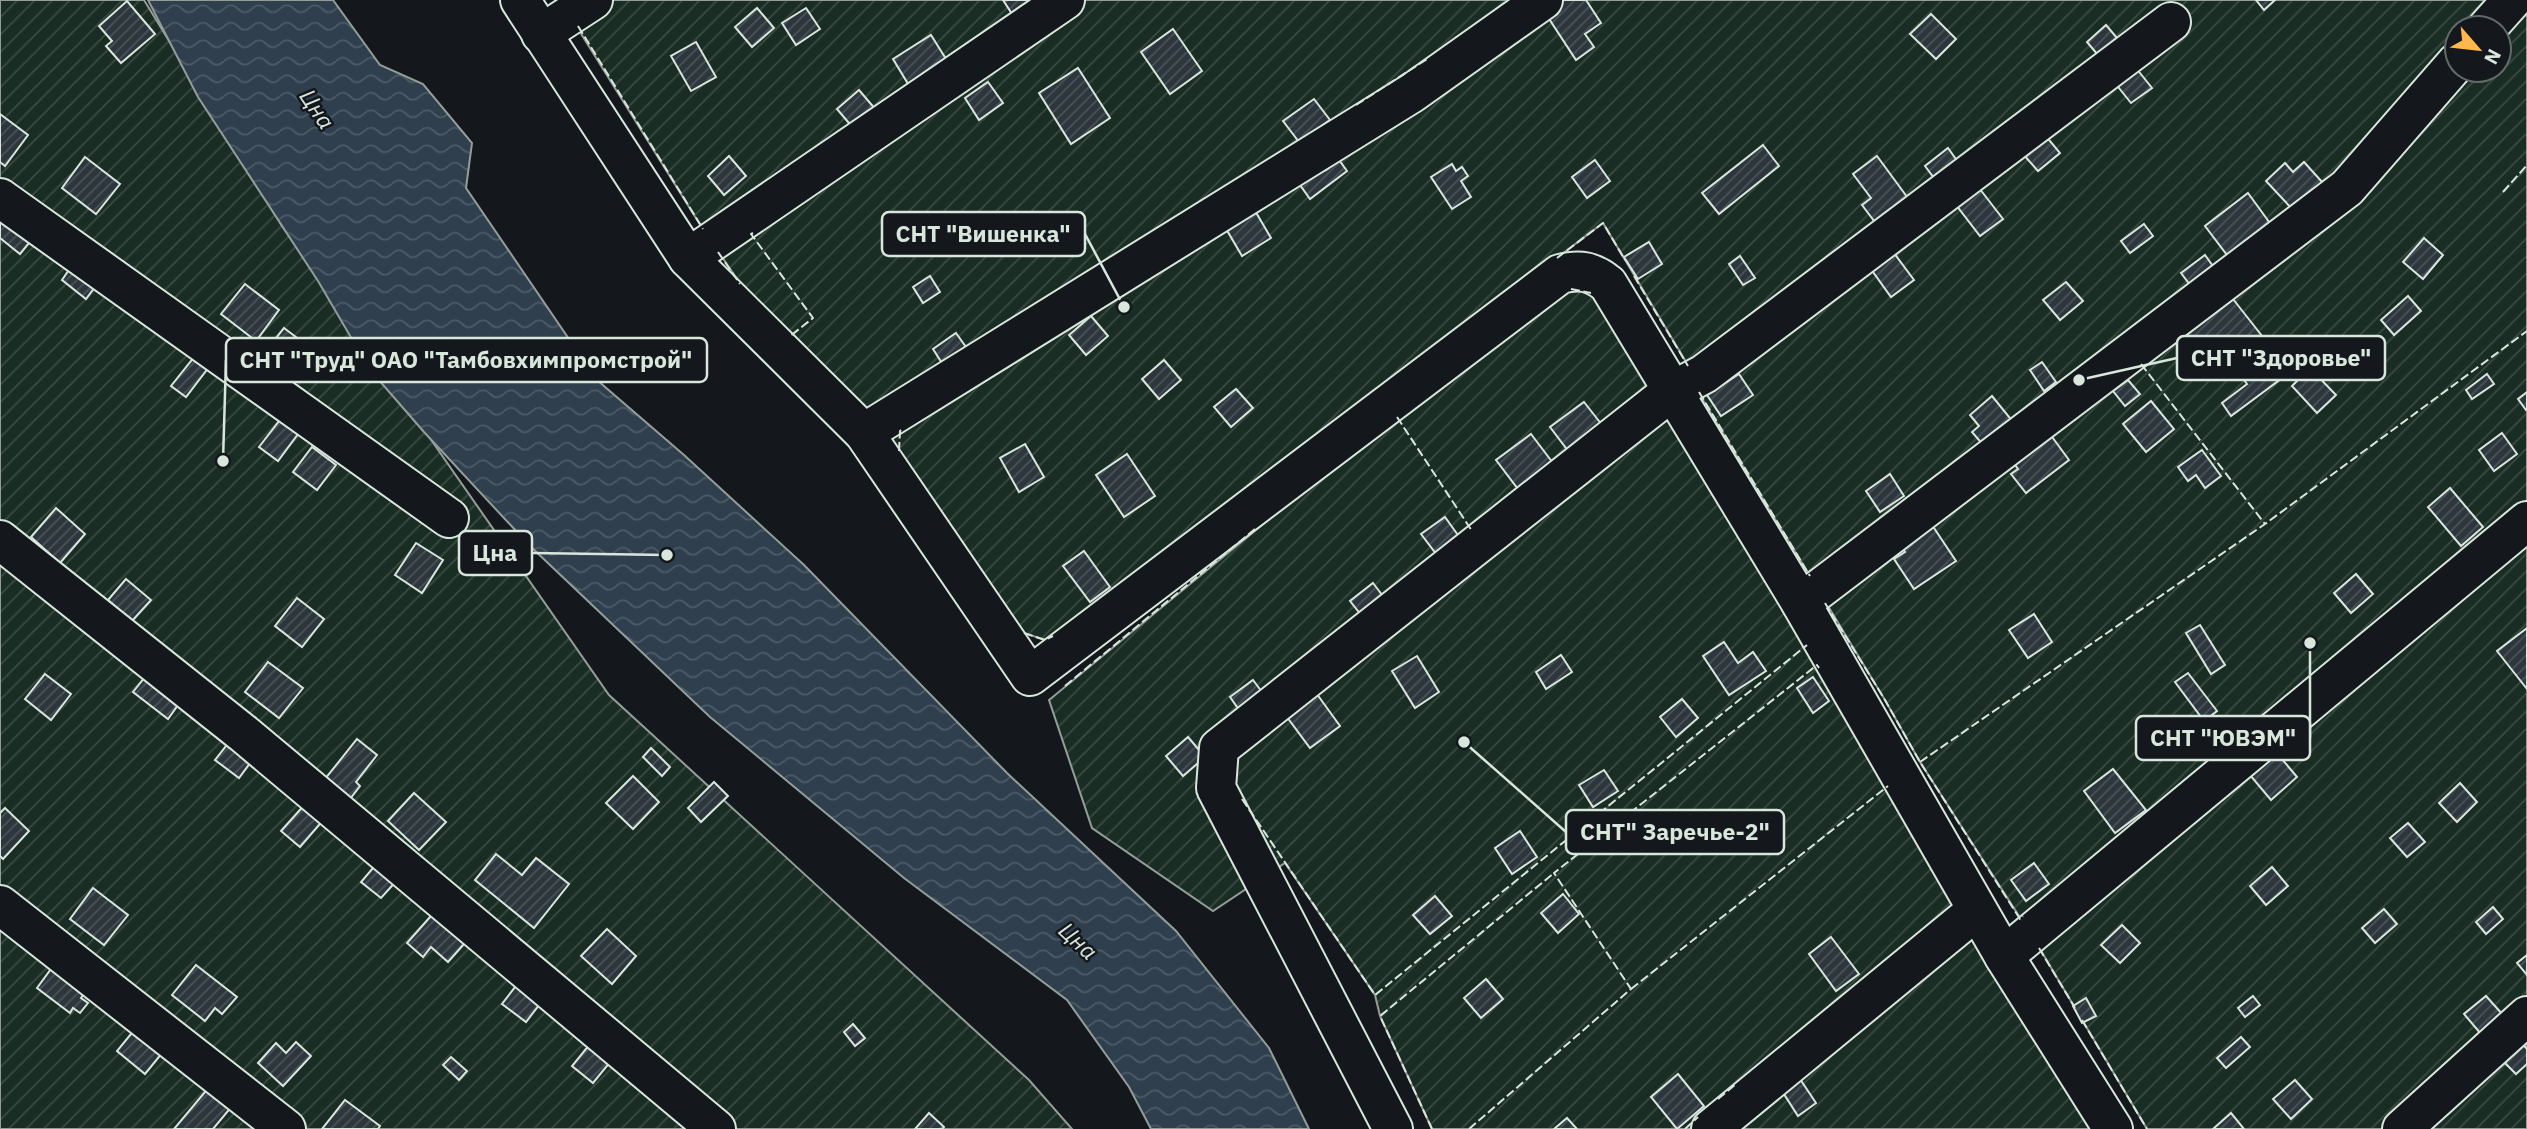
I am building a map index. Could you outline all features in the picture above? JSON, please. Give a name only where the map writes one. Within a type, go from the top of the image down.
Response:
[{"type":"street","points":[[520,0],[688,258],[864,433],[1030,676],[1560,274],[1580,270],[1608,284],[1801,603],[2004,956],[2113,1129]]},
{"type":"street","points":[[541,34],[593,0]]},
{"type":"street","points":[[688,258],[1065,0]]},
{"type":"street","points":[[864,433],[1412,93],[1543,0]]},
{"type":"street","points":[[2500,14],[2512,0]]},
{"type":"street","points":[[1393,1129],[1216,788],[1219,748],[1672,391],[1703,374],[2171,22]]},
{"type":"street","points":[[1801,603],[2347,188],[2443,78]]},
{"type":"street","points":[[0,198],[449,518]]},
{"type":"street","points":[[2004,956],[2527,521]]},
{"type":"street","points":[[0,540],[254,743],[716,1129]]},
{"type":"street","points":[[0,905],[286,1129]]},
{"type":"street","points":[[1711,1129],[1977,909]]},
{"type":"street","points":[[2402,1129],[2527,1016]]},
{"type":"green space","points":[[0,0],[144,0],[282,226],[609,695],[1029,1080],[1072,1129],[0,1129]]},
{"type":"green space","points":[[560,0],[2527,0],[2527,1129],[2147,1129],[2037,944],[1920,762],[1698,392],[1692,372],[1603,223],[1068,628],[1045,640],[1024,633],[781,344],[699,223]]},
{"type":"green space","points":[[1553,286],[1595,293],[2094,1129],[1432,1129],[1380,1016],[1375,995],[1285,863],[1213,911],[1092,828],[1049,700]]},
{"type":"water","name":"Цна","points":[[148,0],[333,0],[380,65],[423,84],[472,143],[466,188],[597,380],[804,565],[1007,773],[1176,931],[1269,1048],[1309,1129],[1151,1129],[1129,1087],[1067,1000],[904,878],[710,717],[530,546],[370,370],[318,281],[198,97]]},
{"type":"building","points":[[1003,0],[1039,0],[1014,17]]},
{"type":"building","points":[[1555,0],[1586,0],[1601,23],[1585,34],[1594,47],[1576,60],[1542,8]]},
{"type":"building","points":[[2256,0],[2275,0],[2264,10]]},
{"type":"building","points":[[127,1],[155,34],[121,63],[106,46],[112,41],[99,26]]},
{"type":"building","points":[[757,8],[774,28],[752,47],[735,27]]},
{"type":"building","points":[[806,8],[820,29],[796,45],[782,23]]},
{"type":"building","points":[[1931,14],[1956,39],[1936,59],[1910,34]]},
{"type":"building","points":[[2106,25],[2123,45],[2103,61],[2087,42]]},
{"type":"building","points":[[1173,29],[1202,71],[1170,94],[1141,52]]},
{"type":"building","points":[[931,35],[951,67],[913,92],[893,59]]},
{"type":"building","points":[[696,42],[716,77],[691,91],[671,56]]},
{"type":"building","points":[[1078,68],[1110,118],[1071,144],[1039,93]]},
{"type":"building","points":[[2136,68],[2152,88],[2131,103],[2115,83]]},
{"type":"building","points":[[988,82],[1003,103],[979,120],[965,98]]},
{"type":"building","points":[[859,90],[876,110],[854,129],[837,109]]},
{"type":"building","points":[[1314,99],[1330,120],[1299,142],[1283,121]]},
{"type":"building","points":[[0,114],[28,135],[5,166],[0,162]]},
{"type":"building","points":[[2045,135],[2060,153],[2038,171],[2023,154]]},
{"type":"building","points":[[1763,145],[1779,166],[1719,214],[1702,193]]},
{"type":"building","points":[[1948,148],[1963,169],[1940,186],[1925,166]]},
{"type":"building","points":[[729,156],[746,176],[724,195],[708,176]]},
{"type":"building","points":[[1877,156],[1913,205],[1881,230],[1862,205],[1871,198],[1853,174]]},
{"type":"building","points":[[85,157],[120,184],[96,214],[62,188]]},
{"type":"building","points":[[1319,160],[1326,170],[1339,160],[1347,171],[1310,199],[1295,178]]},
{"type":"building","points":[[1595,160],[1610,181],[1587,198],[1572,177]]},
{"type":"building","points":[[2304,162],[2323,183],[2294,211],[2266,181],[2285,163],[2293,172]]},
{"type":"building","points":[[1452,164],[1456,171],[1462,167],[1468,176],[1461,181],[1471,197],[1452,209],[1431,177]]},
{"type":"building","points":[[1976,184],[2003,219],[1980,236],[1953,201]]},
{"type":"building","points":[[2248,193],[2272,226],[2230,259],[2205,226]]},
{"type":"building","points":[[1254,209],[1271,238],[1242,256],[1225,227]]},
{"type":"building","points":[[0,219],[38,232],[20,254],[0,238]]},
{"type":"building","points":[[2144,224],[2153,236],[2130,253],[2121,241]]},
{"type":"building","points":[[2424,238],[2443,255],[2423,279],[2403,262]]},
{"type":"building","points":[[1649,242],[1662,264],[1638,279],[1624,257]]},
{"type":"building","points":[[1891,249],[1914,280],[1891,297],[1868,265]]},
{"type":"building","points":[[2205,255],[2220,276],[2197,294],[2181,273]]},
{"type":"building","points":[[1740,256],[1755,278],[1743,285],[1729,264]]},
{"type":"building","points":[[75,261],[100,280],[86,299],[62,280]]},
{"type":"building","points":[[930,276],[940,292],[923,303],[913,287]]},
{"type":"building","points":[[2066,282],[2083,301],[2060,320],[2043,300]]},
{"type":"building","points":[[245,284],[279,310],[256,341],[221,314]]},
{"type":"building","points":[[2408,296],[2421,311],[2394,335],[2381,320]]},
{"type":"building","points":[[2233,299],[2266,341],[2218,378],[2185,336]]},
{"type":"building","points":[[1091,316],[1108,336],[1086,355],[1069,335]]},
{"type":"building","points":[[284,328],[313,350],[295,373],[266,351]]},
{"type":"building","points":[[956,333],[971,354],[947,371],[933,349]]},
{"type":"building","points":[[2286,343],[2301,364],[2231,416],[2222,403],[2247,384],[2241,376]]},
{"type":"building","points":[[195,356],[209,367],[186,397],[171,386]]},
{"type":"building","points":[[1164,360],[1181,380],[1159,399],[1142,379]]},
{"type":"building","points":[[2042,362],[2056,382],[2044,391],[2030,370]]},
{"type":"building","points":[[2310,368],[2336,395],[2317,413],[2292,386]]},
{"type":"building","points":[[1739,374],[1753,395],[1721,416],[1707,395]]},
{"type":"building","points":[[2487,374],[2494,384],[2472,399],[2466,390]]},
{"type":"building","points":[[2128,380],[2140,394],[2125,406],[2113,391]]},
{"type":"building","points":[[1236,389],[1253,408],[1231,427],[1214,407]]},
{"type":"building","points":[[2527,392],[2527,409],[2526,410],[2518,399]]},
{"type":"building","points":[[1992,396],[2014,423],[1984,446],[1972,432],[1979,426],[1970,415]]},
{"type":"building","points":[[2151,401],[2174,429],[2146,452],[2123,424]]},
{"type":"building","points":[[1584,402],[1606,430],[1572,456],[1550,427]]},
{"type":"building","points":[[283,416],[301,430],[278,461],[259,447]]},
{"type":"building","points":[[2047,430],[2069,460],[2026,493],[2011,474],[2018,469],[2010,458]]},
{"type":"building","points":[[2502,433],[2517,454],[2494,471],[2479,450]]},
{"type":"building","points":[[1531,434],[1556,467],[1521,493],[1496,460]]},
{"type":"building","points":[[1025,444],[1044,477],[1019,492],[1000,458]]},
{"type":"building","points":[[312,447],[336,465],[317,490],[293,472]]},
{"type":"building","points":[[2202,450],[2221,476],[2205,488],[2196,475],[2188,481],[2178,467]]},
{"type":"building","points":[[1127,454],[1155,496],[1124,517],[1096,475]]},
{"type":"building","points":[[1890,474],[1904,496],[1880,512],[1866,491]]},
{"type":"building","points":[[2450,488],[2483,527],[2461,546],[2428,507]]},
{"type":"building","points":[[56,508],[85,534],[60,563],[31,537]]},
{"type":"building","points":[[1445,517],[1460,538],[1437,555],[1421,534]]},
{"type":"building","points":[[1928,519],[1956,561],[1914,589],[1894,559],[1905,552],[1897,540]]},
{"type":"building","points":[[416,543],[443,560],[422,593],[395,575]]},
{"type":"building","points":[[1084,551],[1110,587],[1090,602],[1063,566]]},
{"type":"building","points":[[2356,574],[2373,594],[2351,613],[2334,593]]},
{"type":"building","points":[[126,579],[151,600],[132,621],[108,600]]},
{"type":"building","points":[[1373,583],[1389,604],[1366,621],[1350,601]]},
{"type":"building","points":[[297,598],[324,619],[302,647],[275,626]]},
{"type":"building","points":[[2034,614],[2052,642],[2028,658],[2009,630]]},
{"type":"building","points":[[2200,625],[2225,665],[2211,674],[2186,633]]},
{"type":"building","points":[[2527,628],[2527,689],[2497,651]]},
{"type":"building","points":[[1724,642],[1738,663],[1753,652],[1766,671],[1729,695],[1703,656]]},
{"type":"building","points":[[1561,655],[1572,672],[1546,689],[1536,672]]},
{"type":"building","points":[[1417,656],[1439,692],[1415,708],[1392,671]]},
{"type":"building","points":[[268,662],[303,688],[279,718],[245,692]]},
{"type":"building","points":[[149,672],[183,698],[168,719],[133,692]]},
{"type":"building","points":[[2188,673],[2217,711],[2204,721],[2175,682]]},
{"type":"building","points":[[45,674],[71,694],[51,720],[25,699]]},
{"type":"building","points":[[1813,677],[1829,701],[1813,713],[1797,688]]},
{"type":"building","points":[[1253,680],[1265,696],[1242,714],[1230,697]]},
{"type":"building","points":[[1314,690],[1340,726],[1310,748],[1284,713]]},
{"type":"building","points":[[1682,699],[1698,718],[1676,737],[1660,717]]},
{"type":"building","points":[[1188,737],[1205,757],[1183,776],[1166,756]]},
{"type":"building","points":[[357,739],[377,755],[356,782],[360,786],[346,804],[321,784]]},
{"type":"building","points":[[230,741],[253,759],[239,778],[215,760]]},
{"type":"building","points":[[651,748],[670,767],[662,776],[643,757]]},
{"type":"building","points":[[2276,752],[2297,777],[2271,800],[2249,774]]},
{"type":"building","points":[[2113,769],[2146,810],[2115,833],[2084,791]]},
{"type":"building","points":[[1604,770],[1618,791],[1593,807],[1579,785]]},
{"type":"building","points":[[633,776],[659,802],[633,829],[606,803]]},
{"type":"building","points":[[714,782],[728,796],[701,822],[688,808]]},
{"type":"building","points":[[2460,783],[2477,802],[2457,822],[2439,803]]},
{"type":"building","points":[[414,793],[446,822],[419,850],[388,821]]},
{"type":"building","points":[[307,802],[325,818],[300,847],[281,831]]},
{"type":"building","points":[[5,808],[29,831],[3,859],[0,856],[0,813]]},
{"type":"building","points":[[2408,823],[2425,842],[2407,857],[2390,838]]},
{"type":"building","points":[[1520,831],[1537,857],[1512,874],[1495,848]]},
{"type":"building","points":[[496,854],[522,875],[536,858],[569,884],[534,928],[475,880]]},
{"type":"building","points":[[379,861],[399,878],[381,898],[361,882]]},
{"type":"building","points":[[2034,863],[2049,884],[2026,901],[2011,880]]},
{"type":"building","points":[[2272,867],[2288,886],[2266,905],[2250,886]]},
{"type":"building","points":[[93,888],[128,915],[104,945],[70,919]]},
{"type":"building","points":[[1563,894],[1579,914],[1558,933],[1541,913]]},
{"type":"building","points":[[1435,896],[1452,916],[1430,934],[1413,915]]},
{"type":"building","points":[[2493,907],[2503,919],[2486,934],[2476,922]]},
{"type":"building","points":[[2384,909],[2397,924],[2375,943],[2362,928]]},
{"type":"building","points":[[431,916],[464,944],[448,962],[431,947],[423,957],[407,943]]},
{"type":"building","points":[[2122,925],[2140,943],[2120,963],[2101,945]]},
{"type":"building","points":[[607,929],[636,956],[612,984],[581,956]]},
{"type":"building","points":[[1831,937],[1859,974],[1836,991],[1809,954]]},
{"type":"building","points":[[2527,955],[2527,975],[2517,963]]},
{"type":"building","points":[[70,965],[93,982],[81,998],[88,1003],[80,1013],[73,1008],[70,1013],[37,988],[51,969],[61,977]]},
{"type":"building","points":[[196,965],[237,997],[222,1014],[215,1008],[205,1021],[172,995]]},
{"type":"building","points":[[1486,979],[1503,999],[1481,1018],[1464,998]]},
{"type":"building","points":[[519,982],[543,1000],[526,1022],[502,1004]]},
{"type":"building","points":[[2253,996],[2260,1005],[2245,1017],[2238,1008]]},
{"type":"building","points":[[2486,996],[2503,1015],[2481,1034],[2464,1014]]},
{"type":"building","points":[[2086,998],[2096,1016],[2082,1023],[2073,1006]]},
{"type":"building","points":[[144,1018],[172,1041],[145,1074],[117,1051]]},
{"type":"building","points":[[853,1024],[865,1038],[855,1046],[844,1032]]},
{"type":"building","points":[[2241,1037],[2250,1047],[2226,1068],[2217,1058]]},
{"type":"building","points":[[2519,1040],[2527,1049],[2527,1064],[2516,1074],[2500,1058]]},
{"type":"building","points":[[296,1042],[311,1056],[283,1086],[258,1063],[276,1043],[286,1053]]},
{"type":"building","points":[[590,1044],[611,1061],[593,1083],[572,1066]]},
{"type":"building","points":[[451,1057],[467,1071],[459,1080],[443,1065]]},
{"type":"building","points":[[1678,1074],[1704,1106],[1677,1129],[1651,1097]]},
{"type":"building","points":[[1800,1079],[1816,1103],[1798,1116],[1782,1091]]},
{"type":"building","points":[[2295,1080],[2312,1099],[2291,1119],[2273,1099]]},
{"type":"building","points":[[210,1086],[233,1105],[213,1129],[174,1129]]},
{"type":"building","points":[[345,1100],[380,1126],[378,1129],[322,1129]]},
{"type":"building","points":[[929,1113],[944,1127],[915,1129]]},
{"type":"building","points":[[2231,1113],[2244,1129],[2213,1129]]},
{"type":"building","points":[[1567,1118],[1577,1129],[1554,1129]]},
{"type":"fence","points":[[578,26],[703,229]]},
{"type":"fence","points":[[1356,105],[1427,59]]},
{"type":"fence","points":[[2503,192],[2527,165]]},
{"type":"fence","points":[[1557,258],[1603,223],[1625,260]]},
{"type":"fence","points":[[753,233],[751,234],[813,318],[789,337]]},
{"type":"fence","points":[[718,252],[740,284]]},
{"type":"fence","points":[[1634,276],[1688,366]]},
{"type":"fence","points":[[1571,289],[1591,293]]},
{"type":"fence","points":[[1920,762],[2265,524],[2527,331]]},
{"type":"fence","points":[[2141,364],[2265,524]]},
{"type":"fence","points":[[1699,392],[1810,576]]},
{"type":"fence","points":[[1397,417],[1472,531]]},
{"type":"fence","points":[[899,451],[900,431],[903,429]]},
{"type":"fence","points":[[1065,686],[1255,529]]},
{"type":"fence","points":[[1825,603],[1920,762],[2020,919],[2023,916]]},
{"type":"fence","points":[[1024,633],[1045,640],[1053,636]]},
{"type":"fence","points":[[1242,799],[1375,995],[1807,645]]},
{"type":"fence","points":[[1469,1129],[1631,989],[1554,873],[1817,665],[1819,668]]},
{"type":"fence","points":[[1631,989],[1888,786]]},
{"type":"fence","points":[[1432,1129],[1380,1016],[1554,873]]},
{"type":"fence","points":[[2039,948],[2075,1008]]},
{"type":"fence","points":[[2082,1020],[2147,1129]]},
{"type":"fence","points":[[1718,1099],[1737,1083]]},
{"type":"fence","points":[[1685,1129],[1698,1117]]},
{"type":"place","name":"СНТ \"Вишенка\"","points":[[1124,307]]},
{"type":"place","name":"СНТ \"Здоровье\"","points":[[2079,380]]},
{"type":"place","name":"СНТ \"Труд\" ОАО \"Тамбовхимпромстрой\"","points":[[223,461]]},
{"type":"place","name":"Цна","points":[[667,555]]},
{"type":"place","name":"СНТ \"ЮВЭМ\"","points":[[2310,643]]},
{"type":"place","name":"СНТ\" Заречье-2\"","points":[[1464,742]]}]
